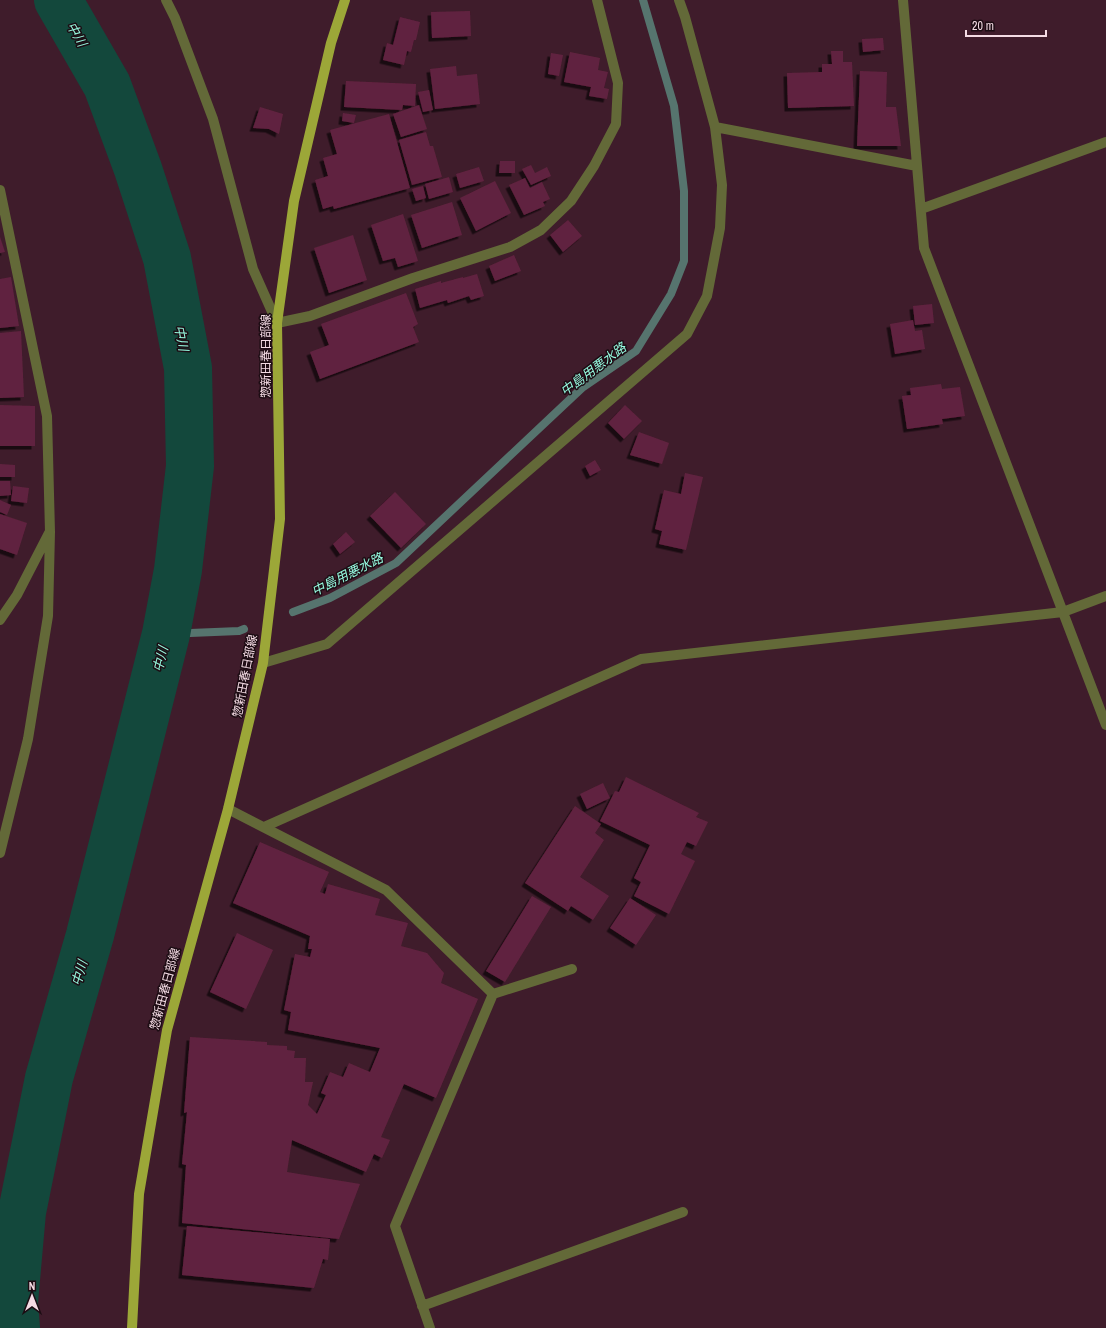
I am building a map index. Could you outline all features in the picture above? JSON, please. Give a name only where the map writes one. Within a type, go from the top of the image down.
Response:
[{"type":"main road","name":"惣新田春日部線","points":[[132,1328],[139,1194],[167,1030],[228,809],[263,663],[280,519],[277,323],[294,201],[331,43],[345,0]]},
{"type":"street","points":[[166,0],[175,18],[213,118],[254,269],[277,323],[310,316],[413,278],[510,247],[542,230],[571,201],[594,166],[616,124],[618,83],[597,0]]},
{"type":"street","points":[[263,663],[327,644],[687,334],[707,296],[720,228],[722,185],[716,127],[679,0]]},
{"type":"street","points":[[903,0],[924,248],[1106,725]]},
{"type":"street","points":[[716,127],[917,166]]},
{"type":"street","points":[[921,209],[1106,142]]},
{"type":"street","points":[[0,190],[47,416],[50,532],[48,616],[28,739],[0,853]]},
{"type":"street","points":[[0,620],[16,595],[50,532]]},
{"type":"street","points":[[264,827],[641,659],[1063,612],[1106,596]]},
{"type":"street","points":[[228,809],[386,890],[493,994]]},
{"type":"street","points":[[430,1328],[395,1226],[493,994],[572,968]]},
{"type":"street","points":[[422,1306],[683,1212]]},
{"type":"building","points":[[470,11],[471,36],[432,38],[431,12]]},
{"type":"building","points":[[400,17],[420,22],[416,40],[414,40],[411,52],[407,51],[404,65],[383,60],[387,43],[393,45]]},
{"type":"building","points":[[883,38],[884,50],[863,52],[862,39]]},
{"type":"building","points":[[831,51],[843,51],[843,62],[852,62],[854,106],[788,108],[787,73],[822,72],[822,64],[832,64]]},
{"type":"building","points":[[570,52],[600,58],[598,70],[608,72],[604,88],[609,89],[607,99],[589,96],[591,87],[564,82]]},
{"type":"building","points":[[551,53],[563,55],[559,76],[548,74]]},
{"type":"building","points":[[456,66],[457,76],[477,74],[480,104],[435,109],[430,69]]},
{"type":"building","points":[[860,71],[887,72],[886,107],[896,107],[901,146],[857,146]]},
{"type":"building","points":[[346,81],[416,84],[415,106],[403,105],[402,110],[344,107]]},
{"type":"building","points":[[429,90],[433,110],[423,112],[418,92]]},
{"type":"building","points":[[419,105],[427,129],[401,137],[393,114]]},
{"type":"building","points":[[260,107],[283,114],[279,134],[269,129],[253,128]]},
{"type":"building","points":[[343,113],[356,115],[354,123],[342,121]]},
{"type":"building","points":[[389,114],[410,188],[334,209],[333,206],[323,209],[315,180],[328,176],[323,158],[337,154],[330,130]]},
{"type":"building","points":[[426,132],[430,146],[433,146],[442,177],[412,185],[399,140]]},
{"type":"building","points":[[500,161],[515,161],[515,173],[499,173]]},
{"type":"building","points":[[531,165],[535,173],[547,167],[551,176],[531,185],[522,169]]},
{"type":"building","points":[[479,167],[484,181],[460,188],[456,174]]},
{"type":"building","points":[[449,177],[453,192],[429,199],[425,184]]},
{"type":"building","points":[[525,178],[530,188],[542,182],[550,199],[543,202],[545,206],[524,215],[509,185]]},
{"type":"building","points":[[495,181],[511,213],[476,231],[460,198]]},
{"type":"building","points":[[423,186],[426,198],[416,201],[412,189]]},
{"type":"building","points":[[452,202],[462,235],[422,248],[411,215]]},
{"type":"building","points":[[403,214],[418,261],[398,267],[395,258],[383,261],[371,225]]},
{"type":"building","points":[[568,220],[582,236],[563,252],[550,235]]},
{"type":"building","points":[[353,235],[367,280],[329,293],[314,248]]},
{"type":"building","points":[[0,237],[5,252],[0,253]]},
{"type":"building","points":[[514,255],[521,271],[495,281],[489,266]]},
{"type":"building","points":[[477,274],[484,296],[471,300],[469,296],[448,303],[447,300],[420,308],[415,289],[441,281],[441,283]]},
{"type":"building","points":[[11,277],[19,326],[0,328],[0,279]]},
{"type":"building","points":[[406,293],[418,324],[413,327],[419,342],[320,379],[310,352],[329,345],[321,324]]},
{"type":"building","points":[[932,304],[934,323],[915,325],[913,306]]},
{"type":"building","points":[[913,320],[915,331],[922,330],[925,349],[895,354],[890,324]]},
{"type":"building","points":[[21,331],[24,397],[0,398],[0,333]]},
{"type":"building","points":[[941,384],[942,389],[960,387],[965,416],[942,419],[943,424],[907,429],[902,396],[911,395],[910,388]]},
{"type":"building","points":[[0,405],[35,406],[35,446],[0,446]]},
{"type":"building","points":[[625,405],[642,421],[624,439],[608,423]]},
{"type":"building","points":[[639,432],[669,443],[662,464],[630,455]]},
{"type":"building","points":[[595,460],[601,470],[590,476],[585,466]]},
{"type":"building","points":[[0,464],[15,465],[15,477],[0,477]]},
{"type":"building","points":[[685,473],[703,477],[686,550],[659,544],[662,531],[655,529],[664,490],[681,494]]},
{"type":"building","points":[[0,481],[10,481],[11,495],[0,496]]},
{"type":"building","points":[[13,486],[29,488],[27,503],[11,501]]},
{"type":"building","points":[[395,492],[426,524],[401,548],[370,516]]},
{"type":"building","points":[[0,500],[11,505],[7,515],[0,512]]},
{"type":"building","points":[[0,514],[27,523],[17,555],[0,549]]},
{"type":"building","points":[[346,532],[355,542],[340,554],[333,544]]},
{"type":"building","points":[[626,777],[699,813],[696,817],[708,822],[696,846],[687,842],[681,854],[695,861],[669,914],[634,896],[641,882],[634,878],[650,845],[600,821],[615,791],[619,792]]},
{"type":"building","points":[[603,783],[610,798],[587,809],[580,794]]},
{"type":"building","points":[[575,806],[601,824],[595,833],[604,840],[580,877],[609,896],[593,920],[571,906],[568,911],[525,883]]},
{"type":"building","points":[[260,842],[329,872],[320,892],[325,894],[328,884],[380,899],[375,915],[408,923],[401,946],[427,953],[444,973],[441,983],[478,999],[436,1098],[404,1084],[381,1137],[390,1140],[382,1158],[374,1154],[366,1172],[292,1140],[287,1172],[360,1184],[339,1239],[182,1223],[186,1165],[182,1164],[187,1112],[184,1113],[190,1037],[267,1042],[267,1045],[287,1046],[287,1050],[295,1051],[294,1058],[306,1058],[305,1082],[313,1082],[308,1105],[317,1114],[326,1095],[321,1093],[330,1072],[343,1077],[349,1063],[370,1072],[380,1048],[288,1030],[291,1012],[284,1010],[295,954],[310,957],[312,949],[308,949],[310,936],[233,903]]},
{"type":"building","points":[[532,896],[551,907],[505,982],[486,971]]},
{"type":"building","points":[[630,898],[656,915],[636,945],[610,928]]},
{"type":"building","points":[[237,933],[273,950],[246,1009],[210,992]]},
{"type":"building","points":[[187,1226],[330,1239],[328,1260],[323,1259],[314,1288],[182,1275]]},
{"type":"waterway","name":"中川","points":[[16,1328],[14,1302],[22,1212],[49,1078],[90,935],[166,634],[178,570],[190,466],[188,368],[167,258],[138,169],[107,85],[58,0]]},
{"type":"waterway","name":"中島用悪水路","points":[[293,612],[330,598],[396,563],[582,388],[636,351],[671,294],[684,261],[684,191],[674,106],[643,0]]},
{"type":"waterway","name":"中島用悪水路","points":[[166,634],[239,631],[244,629]]}]
